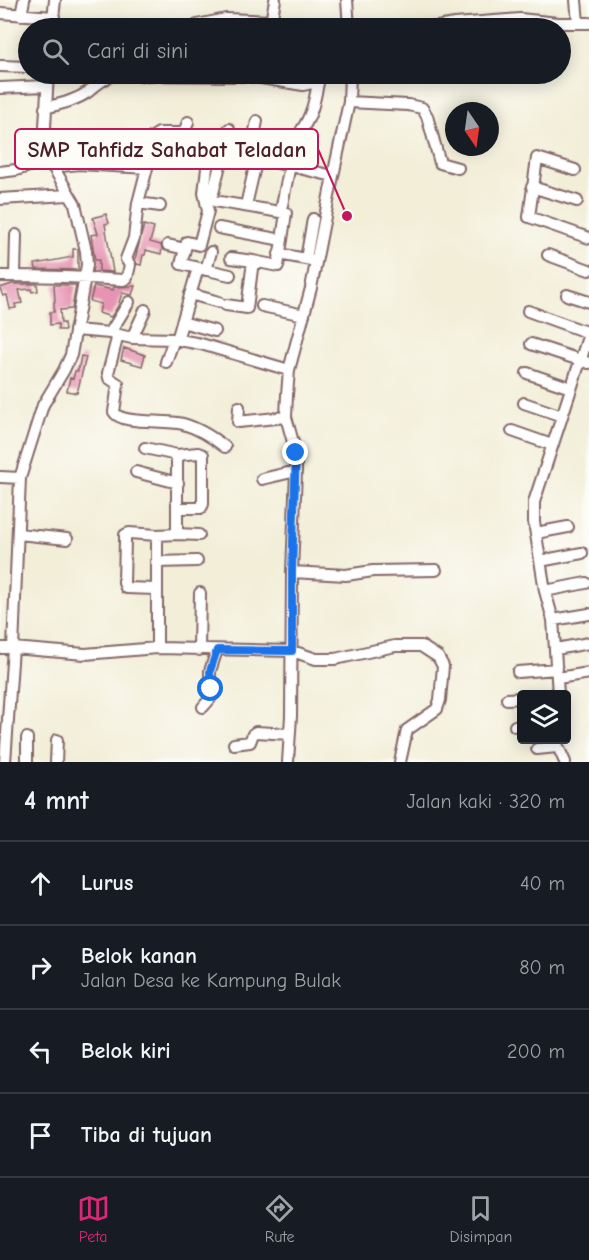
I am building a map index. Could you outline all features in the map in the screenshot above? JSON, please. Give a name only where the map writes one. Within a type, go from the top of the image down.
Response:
[{"type":"street","points":[[21,15],[24,0]]},
{"type":"street","points":[[53,18],[55,0]]},
{"type":"street","points":[[272,18],[275,0]]},
{"type":"street","points":[[347,0],[348,18]]},
{"type":"street","points":[[576,0],[584,23]]},
{"type":"street","points":[[0,13],[33,18]]},
{"type":"street","points":[[0,66],[18,67]]},
{"type":"street","points":[[45,108],[69,101],[87,92],[96,84]]},
{"type":"street","points":[[301,130],[315,105],[321,84]]},
{"type":"street","points":[[311,260],[333,176],[349,102],[350,84]]},
{"type":"street","points":[[0,88],[46,86],[45,138],[50,164],[75,204],[86,251],[85,278],[70,356],[43,405],[20,478],[13,648],[5,762]]},
{"type":"street","points":[[349,102],[408,105],[422,108],[427,116],[440,163],[458,168]]},
{"type":"street","points":[[247,201],[257,121]]},
{"type":"street","points":[[0,276],[123,280],[127,278],[130,265],[126,259],[134,237],[138,203],[147,168],[151,138],[161,133],[184,133],[188,122]]},
{"type":"street","points":[[229,129],[207,168],[204,193],[208,211],[199,245],[187,242],[181,264],[230,275]]},
{"type":"street","points":[[282,206],[290,138]]},
{"type":"street","points":[[231,258],[278,266],[286,213],[213,197],[223,152],[227,151],[333,176]]},
{"type":"street","points":[[575,170],[537,158],[529,217],[589,238]]},
{"type":"street","points":[[0,171],[50,164],[147,168]]},
{"type":"street","points":[[532,187],[577,201]]},
{"type":"street","points":[[0,199],[68,195]]},
{"type":"street","points":[[138,203],[160,206]]},
{"type":"street","points":[[288,762],[296,453],[286,417],[288,370],[304,315],[311,260],[313,219]]},
{"type":"street","points":[[219,228],[282,240]]},
{"type":"street","points":[[15,276],[16,235]]},
{"type":"street","points":[[168,245],[185,249]]},
{"type":"street","points":[[166,362],[190,294],[211,252]]},
{"type":"street","points":[[279,254],[311,260]]},
{"type":"street","points":[[548,255],[589,270]]},
{"type":"street","points":[[190,294],[247,308],[254,261]]},
{"type":"street","points":[[567,295],[589,302]]},
{"type":"street","points":[[129,302],[114,334],[108,373],[109,378],[118,384],[115,416],[135,421],[155,420],[182,423],[207,434],[225,447]]},
{"type":"street","points":[[262,306],[304,315]]},
{"type":"street","points":[[132,338],[145,310]]},
{"type":"street","points":[[528,311],[589,334],[585,362],[571,388],[534,502],[540,561],[553,620],[558,690]]},
{"type":"street","points":[[182,322],[215,331]]},
{"type":"street","points":[[75,330],[201,344],[288,370]]},
{"type":"street","points":[[531,344],[585,362]]},
{"type":"street","points":[[527,373],[571,388]]},
{"type":"street","points":[[524,402],[562,416]]},
{"type":"street","points":[[238,407],[239,423],[286,417]]},
{"type":"street","points":[[512,432],[552,445]]},
{"type":"street","points":[[145,448],[177,455],[198,453],[203,455],[204,498],[201,508],[177,508]]},
{"type":"street","points":[[177,455],[177,534]]},
{"type":"street","points":[[262,479],[296,471]]},
{"type":"street","points":[[136,472],[178,483]]},
{"type":"street","points":[[0,477],[20,478]]},
{"type":"street","points":[[536,533],[568,527]]},
{"type":"street","points":[[156,589],[126,588],[124,583],[125,535],[129,533],[199,535]]},
{"type":"street","points":[[18,534],[67,538]]},
{"type":"street","points":[[157,535],[157,648]]},
{"type":"street","points":[[540,561],[582,553]]},
{"type":"street","points":[[156,562],[197,561]]},
{"type":"street","points":[[292,572],[346,575],[373,571],[436,570]]},
{"type":"street","points":[[545,591],[586,583]]},
{"type":"street","points":[[199,650],[200,593]]},
{"type":"street","points":[[553,620],[589,614]]},
{"type":"street","points":[[556,649],[589,644]]},
{"type":"street","points":[[0,648],[85,654],[157,648],[292,651],[316,659],[335,659],[395,646],[421,645],[438,657],[443,666],[440,700],[437,709],[407,730],[400,762]]},
{"type":"street","points":[[203,707],[210,699],[210,671],[217,650]]},
{"type":"street","points":[[518,672],[589,674]]},
{"type":"street","points":[[507,699],[517,699]]},
{"type":"street","points":[[234,744],[250,742],[256,732],[290,734]]},
{"type":"street","points":[[27,738],[27,762]]},
{"type":"street","points":[[56,762],[57,740]]},
{"type":"street","points":[[537,749],[553,744]]},
{"type":"street","points":[[556,744],[565,762]]},
{"type":"building","points":[[106,214],[109,223],[105,224],[113,272],[99,271],[99,260],[95,260],[91,235],[98,234],[93,218]]},
{"type":"building","points":[[144,225],[154,228],[150,242],[161,245],[162,249],[161,254],[146,250],[141,265],[137,264],[135,259]]},
{"type":"building","points":[[73,249],[78,249],[78,270],[36,269],[35,264],[73,257]]},
{"type":"building","points":[[12,284],[37,284],[38,291],[19,290],[22,303],[15,304],[16,308],[10,309],[7,295],[3,296],[0,288]]},
{"type":"building","points":[[54,285],[76,285],[72,309],[60,310],[61,323],[64,323],[65,330],[58,330],[58,324],[50,325],[50,312],[54,312],[55,302]]},
{"type":"building","points":[[94,286],[113,290],[114,287],[135,286],[132,295],[122,293],[111,317],[99,313],[101,304],[90,301]]},
{"type":"building","points":[[124,348],[145,355],[142,366],[121,360]]},
{"type":"building","points":[[81,356],[86,357],[77,393],[67,391],[70,378],[73,379],[75,371],[78,371]]},
{"type":"place","name":"SMP Tahfidz Sahabat Teladan","points":[[347,216]]},
{"type":"route","points":[[211,689],[211,663],[217,650],[292,651],[296,453]]}]
